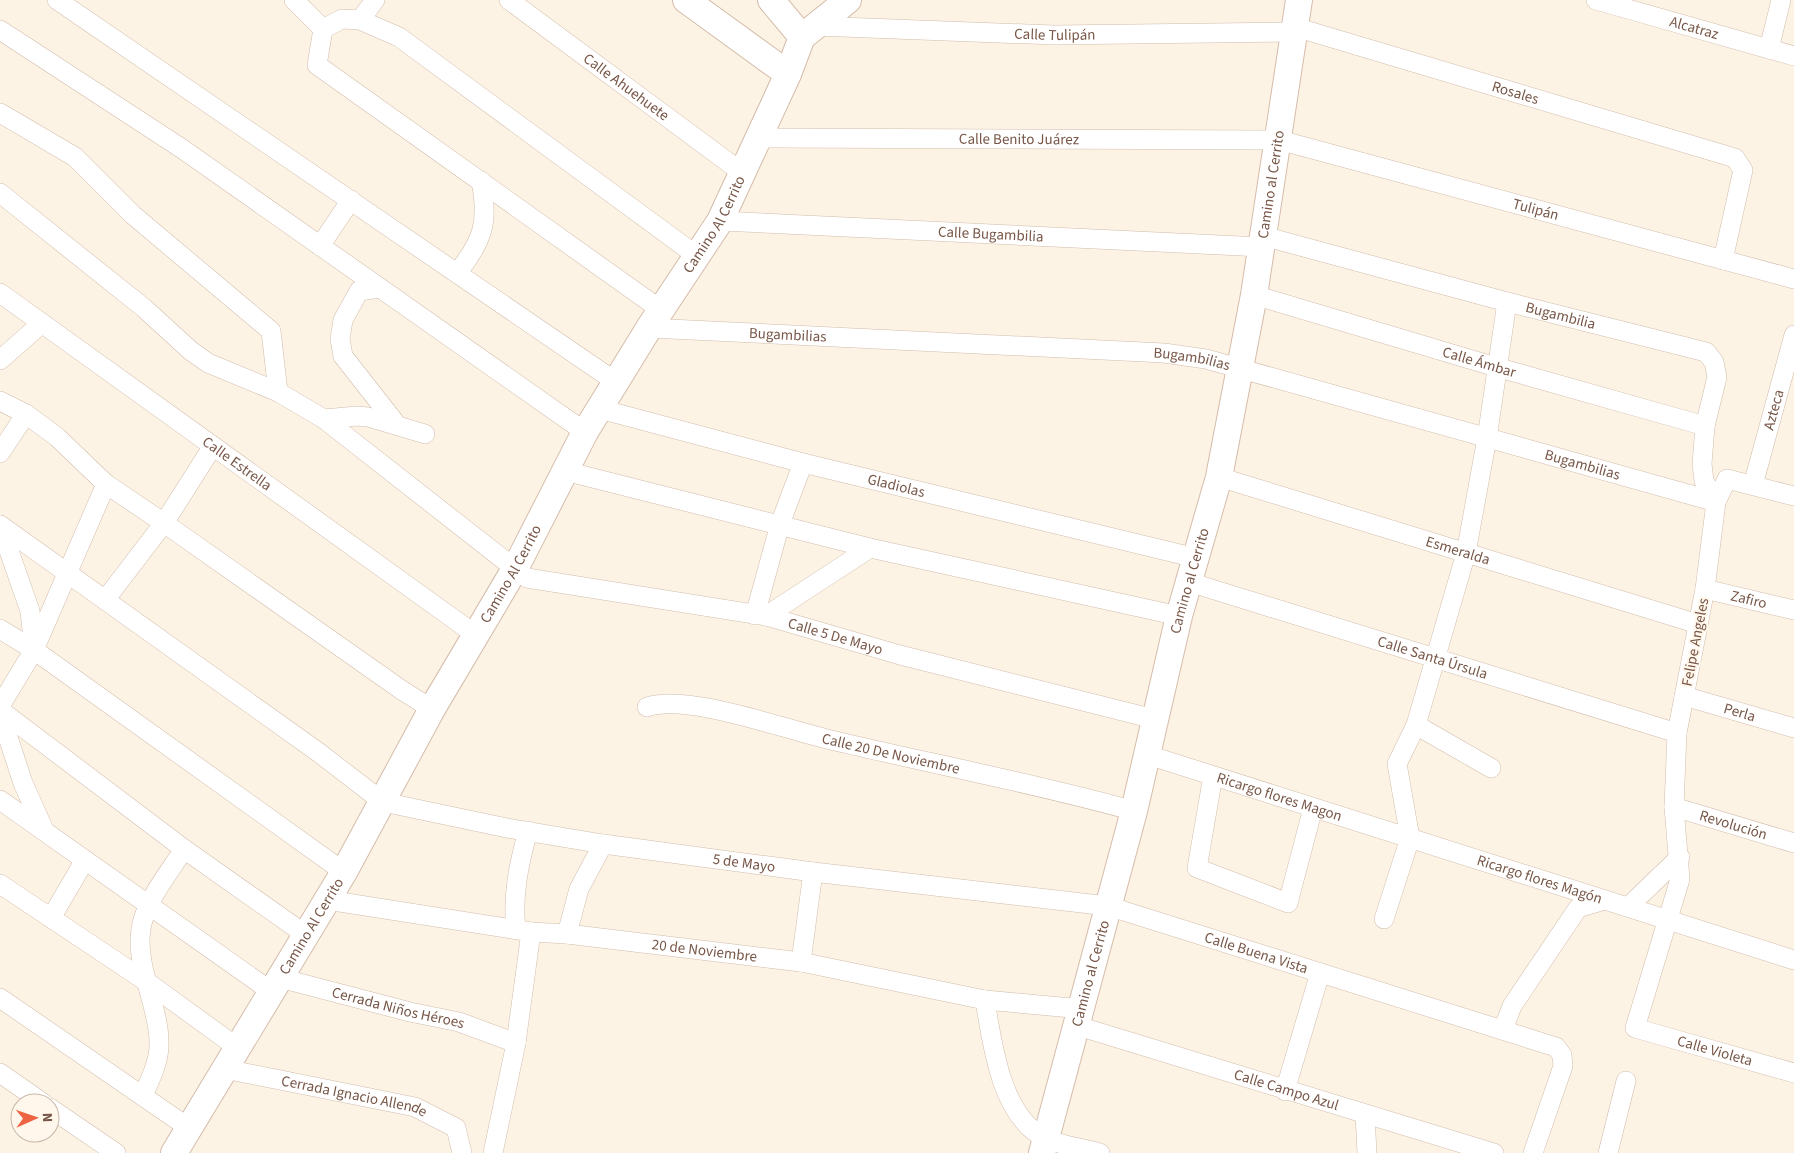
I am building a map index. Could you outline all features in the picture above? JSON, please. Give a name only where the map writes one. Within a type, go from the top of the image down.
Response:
[{"type":"main road","points":[[686,0],[788,74]]},
{"type":"main road","points":[[771,0],[809,32],[848,0]]},
{"type":"main road","name":"Camino al Cerrito","points":[[1044,1146],[1080,1018],[1134,811],[1179,616],[1218,477],[1254,295],[1299,0]]},
{"type":"main road","name":"Camino Al Cerrito","points":[[174,1153],[344,872],[432,708],[516,567],[585,432],[655,319],[720,221],[744,174],[788,74],[809,32]]},
{"type":"street","points":[[57,0],[616,382]]},
{"type":"street","points":[[294,0],[323,29]]},
{"type":"street","points":[[360,20],[375,0]]},
{"type":"street","name":"Calle Ahuehuete","points":[[509,0],[744,174]]},
{"type":"street","name":"Alcatraz","points":[[1596,0],[1794,56]]},
{"type":"street","points":[[1769,49],[1781,0]]},
{"type":"street","points":[[323,29],[342,19],[360,20],[399,36],[697,256]]},
{"type":"street","points":[[323,29],[317,65],[481,181],[655,319]]},
{"type":"street","points":[[0,30],[181,148],[585,432]]},
{"type":"street","name":"Calle Tulipán","points":[[809,32],[1054,35],[1295,30]]},
{"type":"street","name":"Rosales","points":[[1295,30],[1735,158],[1743,170],[1723,260]]},
{"type":"street","points":[[0,113],[74,157],[133,215],[271,331],[278,392]]},
{"type":"street","name":"Calle Benito Juárez","points":[[759,138],[1279,140]]},
{"type":"street","name":"Tulipán","points":[[1279,140],[1794,279]]},
{"type":"street","points":[[457,273],[472,255],[482,231],[486,208],[481,181]]},
{"type":"street","name":"Calle 5 De Mayo","points":[[0,193],[144,308],[191,351],[208,363],[278,392],[324,418],[516,567],[527,578],[760,616],[900,655],[1154,719]]},
{"type":"street","points":[[320,246],[352,200]]},
{"type":"street","name":"Calle Bugambilia","points":[[720,221],[1262,242]]},
{"type":"street","name":"Bugambilia","points":[[1262,242],[1706,352],[1714,362],[1717,377],[1705,426],[1702,464],[1704,481],[1716,502]]},
{"type":"street","points":[[380,288],[359,291],[343,320],[340,339],[343,356],[397,426]]},
{"type":"street","name":"Calle Estrella","points":[[0,293],[476,635]]},
{"type":"street","name":"Calle Ámbar","points":[[1254,295],[1496,367],[1705,426]]},
{"type":"street","points":[[1384,919],[1410,838],[1397,764],[1416,726],[1466,553],[1487,438],[1507,302]]},
{"type":"street","name":"Bugambilias","points":[[655,319],[1164,353],[1206,359],[1716,502]]},
{"type":"street","points":[[0,360],[42,323]]},
{"type":"street","name":"Azteca","points":[[1753,485],[1789,377],[1794,335]]},
{"type":"street","points":[[0,402],[26,414],[57,436],[106,484],[403,691],[432,708]]},
{"type":"street","name":"Gladiolas","points":[[600,409],[1192,570]]},
{"type":"street","points":[[0,453],[26,414]]},
{"type":"street","points":[[324,418],[356,416],[425,434]]},
{"type":"street","points":[[105,600],[164,523],[213,446]]},
{"type":"street","points":[[760,616],[780,524],[803,463]]},
{"type":"street","points":[[565,471],[870,548],[1179,616]]},
{"type":"street","name":"Esmeralda","points":[[1218,477],[1698,624]]},
{"type":"street","name":"Felipe Angeles","points":[[1635,1028],[1680,879],[1680,857],[1674,807],[1677,733],[1705,589],[1716,502],[1727,479],[1753,485]]},
{"type":"street","points":[[0,706],[34,650],[106,484]]},
{"type":"street","points":[[1753,485],[1794,496]]},
{"type":"street","points":[[0,525],[318,752],[383,802]]},
{"type":"street","points":[[0,525],[30,612],[34,650]]},
{"type":"street","points":[[760,616],[870,548]]},
{"type":"street","name":"Calle Santa Úrsula","points":[[1192,570],[1435,658],[1677,733]]},
{"type":"street","name":"Zafiro","points":[[1705,589],[1794,610]]},
{"type":"street","points":[[0,629],[34,650],[344,872]]},
{"type":"street","name":"Perla","points":[[1684,696],[1794,728]]},
{"type":"street","name":"Calle 20 De Noviembre","points":[[647,707],[655,704],[697,705],[829,740],[1080,796],[1134,811]]},
{"type":"street","points":[[0,712],[23,783],[44,832]]},
{"type":"street","points":[[0,712],[184,849],[306,935]]},
{"type":"street","points":[[1416,726],[1490,768]]},
{"type":"street","name":"Ricargo flores Magon","points":[[1148,755],[1410,838]]},
{"type":"street","points":[[1214,776],[1197,868],[1288,904],[1313,808]]},
{"type":"street","points":[[0,800],[149,905],[276,985]]},
{"type":"street","name":"5 de Mayo","points":[[383,802],[603,844],[814,872],[1108,906]]},
{"type":"street","name":"Revolución","points":[[1674,807],[1794,843]]},
{"type":"street","points":[[493,1153],[516,1043],[523,931],[514,903],[520,859],[528,831]]},
{"type":"street","name":"Ricargo flores Magón","points":[[1410,838],[1669,920]]},
{"type":"street","points":[[567,934],[579,889],[603,844]]},
{"type":"street","points":[[143,1096],[154,1070],[159,1042],[140,956],[141,929],[149,905],[184,849]]},
{"type":"street","points":[[1628,907],[1680,857]]},
{"type":"street","points":[[51,918],[85,860]]},
{"type":"street","points":[[801,962],[814,872]]},
{"type":"street","points":[[0,884],[147,982],[232,1058]]},
{"type":"street","name":"20 de Noviembre","points":[[327,900],[523,931],[567,934],[801,962],[1080,1018]]},
{"type":"street","points":[[1503,1030],[1512,1006],[1578,908],[1605,900]]},
{"type":"street","name":"Calle Buena Vista","points":[[1108,906],[1556,1047],[1562,1055],[1562,1066],[1533,1153]]},
{"type":"street","points":[[1669,920],[1794,960]]},
{"type":"street","points":[[1286,1091],[1320,973]]},
{"type":"street","name":"Cerrada Niños Héroes","points":[[276,985],[459,1022],[516,1043]]},
{"type":"street","points":[[0,998],[189,1128]]},
{"type":"street","points":[[986,1000],[992,1048],[1008,1094],[1024,1124],[1044,1146],[1100,1153]]},
{"type":"street","name":"Calle Campo Azul","points":[[1080,1018],[1286,1091],[1494,1153]]},
{"type":"street","name":"Calle Violeta","points":[[1635,1028],[1794,1073]]},
{"type":"street","name":"Cerrada Ignacio Allende","points":[[232,1058],[415,1107],[456,1128],[462,1153]]},
{"type":"street","points":[[0,1074],[28,1093]]},
{"type":"street","points":[[1609,1153],[1626,1081]]},
{"type":"street","points":[[60,1115],[116,1153]]},
{"type":"street","points":[[1364,1115],[1367,1153]]}]
